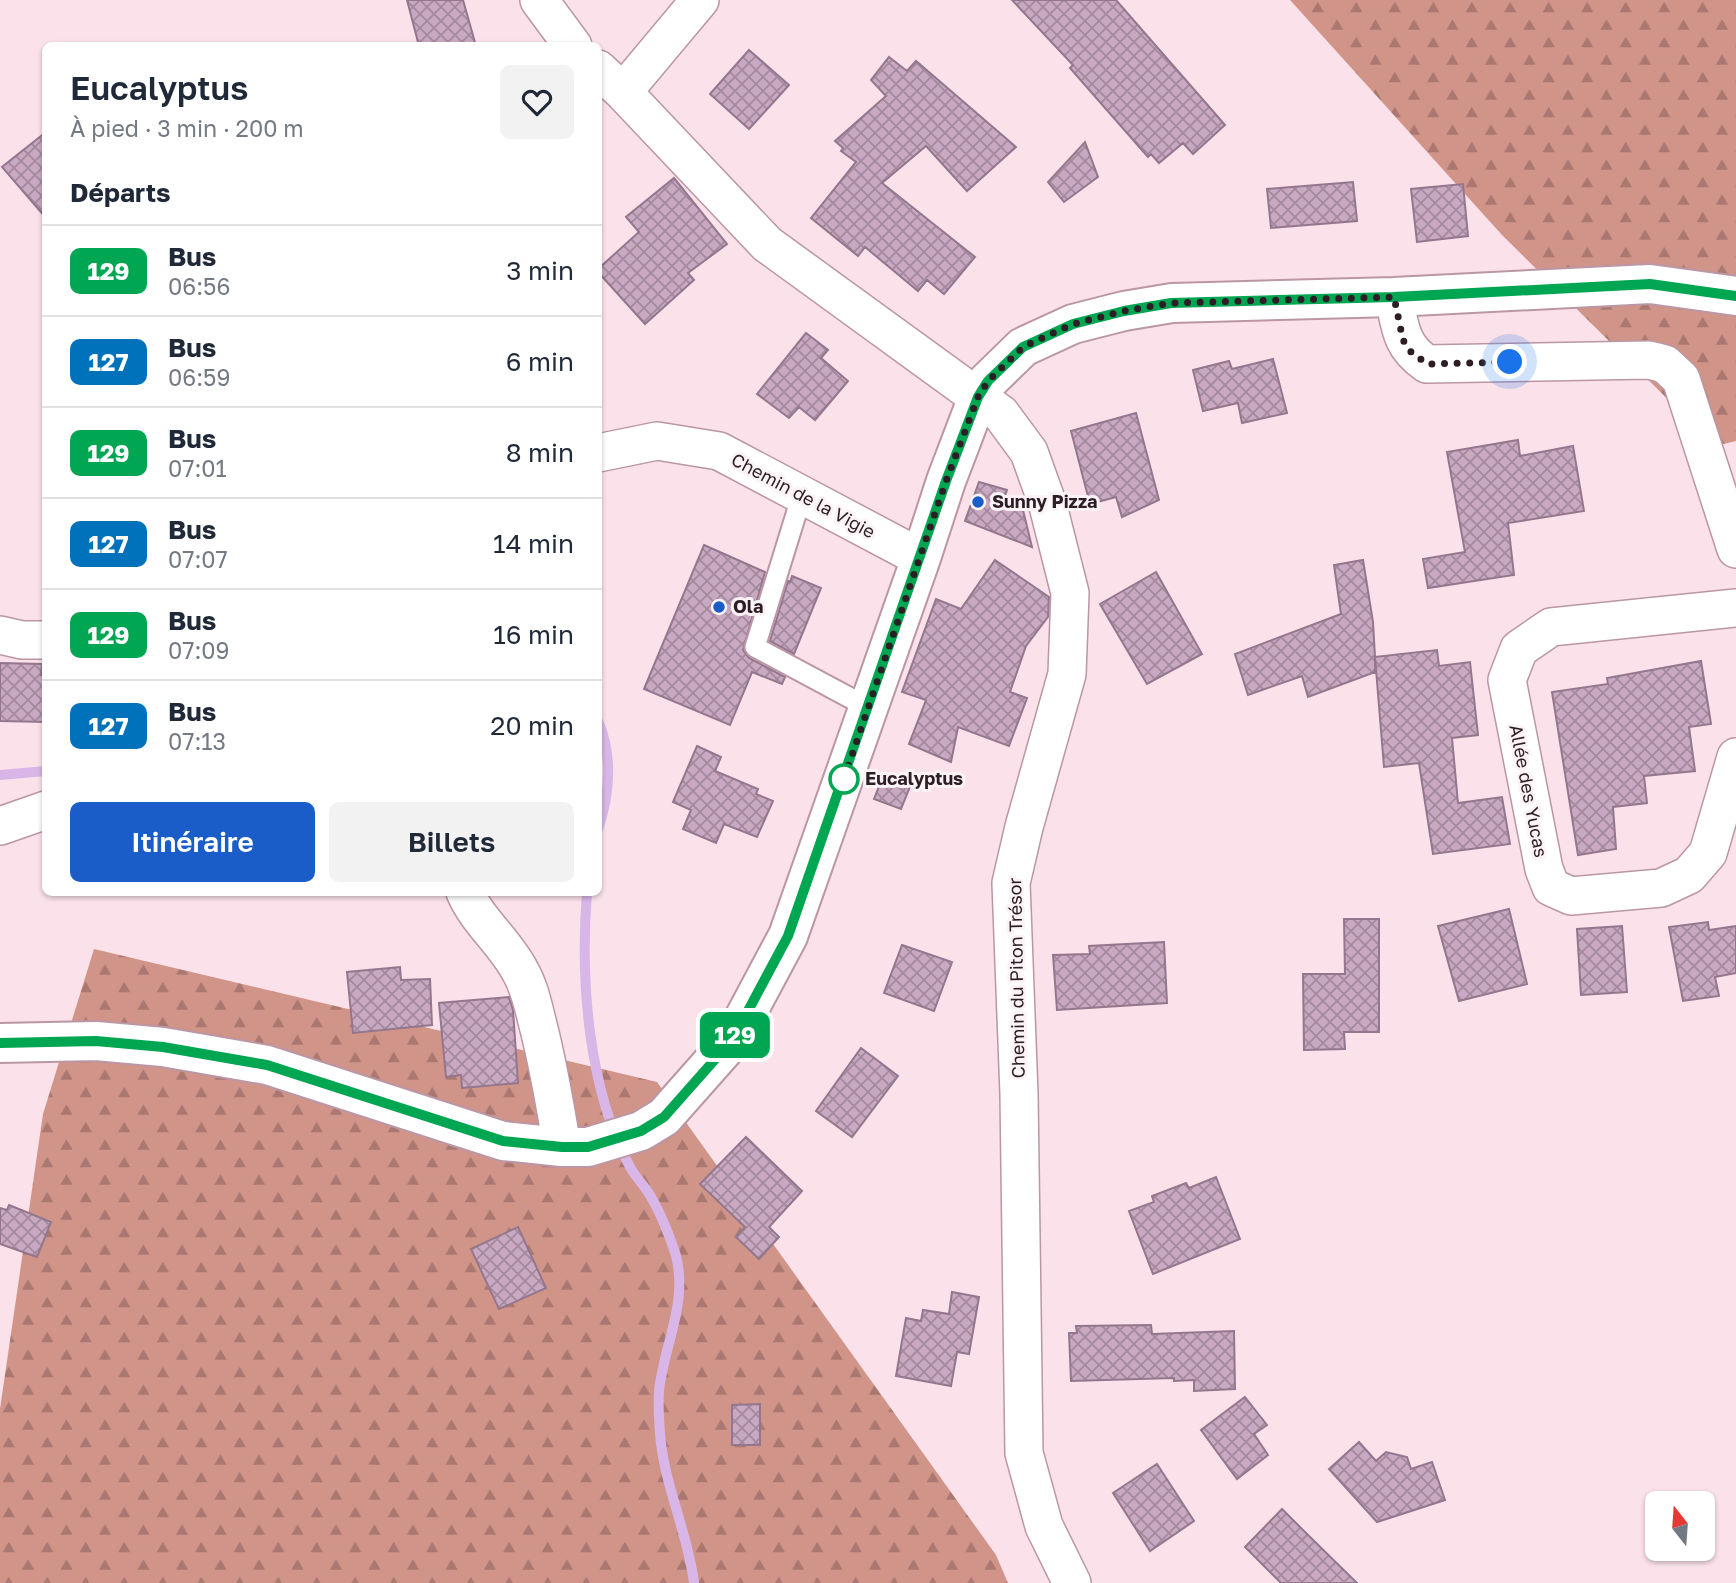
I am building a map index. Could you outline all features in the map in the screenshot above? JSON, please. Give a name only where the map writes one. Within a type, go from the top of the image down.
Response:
[{"type":"main road","points":[[0,1043],[96,1041],[163,1047],[267,1065],[503,1141],[575,1147],[641,1131],[664,1117],[684,1097],[733,1039],[788,936],[946,481],[978,397],[988,381],[1023,347],[1073,324],[1171,303],[1394,297],[1650,284],[1736,296]]},
{"type":"street","points":[[539,0],[570,42]]},
{"type":"street","points":[[611,80],[700,0]]},
{"type":"street","name":"Chemin du Piton Trésor","points":[[611,80],[767,243],[1001,414],[1029,452],[1047,502],[1070,593],[1067,674],[1011,883],[1019,1094],[1024,1453],[1044,1526],[1072,1583]]},
{"type":"street","points":[[1394,297],[1403,340],[1410,351],[1427,364],[1649,360],[1665,364],[1681,379],[1736,549]]},
{"type":"street","name":"Chemin de la Vigie","points":[[602,452],[657,441],[719,451],[921,558]]},
{"type":"street","name":"Allée des Yucas","points":[[1736,608],[1550,627],[1519,649],[1507,680],[1544,869],[1551,887],[1571,896],[1661,888],[1689,875],[1708,853],[1736,757]]},
{"type":"street","points":[[0,635],[22,640],[42,640]]},
{"type":"street","points":[[0,826],[42,811]]},
{"type":"street","points":[[467,896],[479,919],[521,971],[575,1147]]},
{"type":"lane","points":[[802,495],[755,647],[869,708]]},
{"type":"green space","points":[[1290,0],[1736,0],[1736,441],[1715,446],[1502,235]]},
{"type":"green space","points":[[94,949],[657,1082],[996,1555],[1008,1583],[0,1583],[0,1409],[43,1114]]},
{"type":"building","points":[[407,0],[463,0],[475,42],[418,42]]},
{"type":"building","points":[[1012,0],[1116,0],[1225,125],[1193,154],[1183,143],[1159,163],[1151,154],[1148,157],[1070,68],[1073,65]]},
{"type":"building","points":[[749,50],[789,85],[749,129],[710,94]]},
{"type":"building","points":[[889,57],[907,71],[916,61],[1016,147],[967,191],[926,146],[882,183],[975,257],[944,294],[927,280],[918,291],[865,247],[858,256],[811,218],[856,162],[841,151],[843,148],[835,141],[886,96],[871,80]]},
{"type":"building","points":[[42,135],[42,213],[2,167]]},
{"type":"building","points":[[1085,142],[1098,177],[1064,202],[1048,182]]},
{"type":"building","points":[[674,178],[727,244],[688,273],[694,280],[645,324],[602,276],[602,265],[639,232],[626,217]]},
{"type":"building","points":[[1353,182],[1357,221],[1271,228],[1267,189]]},
{"type":"building","points":[[1463,184],[1468,236],[1417,242],[1411,189]]},
{"type":"building","points":[[806,333],[828,350],[821,358],[848,381],[815,420],[799,407],[789,418],[757,394]]},
{"type":"building","points":[[1273,359],[1287,413],[1242,423],[1238,403],[1203,411],[1193,370],[1229,361],[1232,369]]},
{"type":"building","points":[[1136,413],[1159,500],[1122,517],[1116,497],[1090,504],[1071,431]]},
{"type":"building","points":[[1518,440],[1520,456],[1573,446],[1584,511],[1508,523],[1514,575],[1428,588],[1423,559],[1465,552],[1447,452]]},
{"type":"building","points":[[979,482],[1007,490],[1002,504],[1023,510],[1032,547],[965,521]]},
{"type":"building","points":[[704,545],[765,572],[743,650],[749,658],[785,677],[782,684],[752,672],[730,725],[644,689]]},
{"type":"building","points":[[995,560],[1049,597],[1048,617],[1026,646],[1010,692],[1027,698],[1009,746],[958,727],[951,762],[909,744],[926,700],[902,692],[936,599],[961,609]]},
{"type":"building","points":[[1363,560],[1373,622],[1375,672],[1308,697],[1302,676],[1248,695],[1235,654],[1341,614],[1334,565]]},
{"type":"building","points":[[1156,572],[1202,654],[1147,684],[1100,604]]},
{"type":"building","points":[[792,576],[821,588],[794,654],[770,641],[788,581],[790,582]]},
{"type":"building","points":[[1437,650],[1439,666],[1470,662],[1478,735],[1452,738],[1458,803],[1502,797],[1510,844],[1433,854],[1419,763],[1384,767],[1375,657]]},
{"type":"building","points":[[1701,661],[1711,724],[1689,727],[1695,771],[1644,776],[1647,803],[1613,807],[1616,849],[1578,855],[1552,692],[1608,684],[1607,678]]},
{"type":"building","points":[[0,663],[42,664],[42,722],[0,721]]},
{"type":"building","points":[[697,746],[721,757],[715,771],[758,789],[756,794],[773,801],[757,837],[724,824],[716,843],[683,829],[691,810],[673,802]]},
{"type":"building","points":[[884,774],[911,784],[901,809],[874,799]]},
{"type":"building","points":[[1509,909],[1527,984],[1459,1001],[1438,926]]},
{"type":"building","points":[[1344,919],[1379,919],[1379,1032],[1344,1032],[1345,1049],[1304,1050],[1303,974],[1345,974]]},
{"type":"building","points":[[1708,922],[1709,930],[1736,926],[1736,973],[1715,977],[1719,996],[1683,1001],[1669,927]]},
{"type":"building","points":[[1622,926],[1627,992],[1581,995],[1577,929]]},
{"type":"building","points":[[1164,942],[1167,1003],[1057,1010],[1053,955],[1090,954],[1089,946]]},
{"type":"building","points":[[902,945],[952,962],[934,1011],[884,993]]},
{"type":"building","points":[[400,967],[401,980],[430,979],[432,1025],[353,1033],[347,972]]},
{"type":"building","points":[[509,997],[513,1010],[518,1083],[462,1088],[461,1075],[446,1077],[439,1003]]},
{"type":"building","points":[[861,1048],[898,1076],[852,1137],[816,1111]]},
{"type":"building","points":[[746,1137],[802,1191],[769,1227],[779,1237],[759,1259],[736,1237],[745,1227],[700,1184]]},
{"type":"building","points":[[1216,1177],[1240,1239],[1153,1274],[1129,1211],[1154,1202],[1152,1196],[1186,1183],[1189,1188]]},
{"type":"building","points":[[9,1205],[51,1222],[37,1257],[0,1244],[0,1208],[7,1210]]},
{"type":"building","points":[[518,1227],[546,1288],[499,1309],[471,1249]]},
{"type":"building","points":[[952,1292],[979,1297],[969,1354],[957,1352],[951,1386],[896,1376],[906,1318],[921,1321],[923,1310],[949,1314]]},
{"type":"building","points":[[1151,1325],[1152,1334],[1234,1331],[1235,1389],[1194,1391],[1194,1380],[1174,1381],[1174,1378],[1071,1381],[1069,1333],[1077,1333],[1076,1326]]},
{"type":"building","points":[[1245,1397],[1267,1425],[1254,1434],[1268,1455],[1237,1479],[1201,1430]]},
{"type":"building","points":[[760,1404],[760,1445],[732,1445],[732,1405]]},
{"type":"building","points":[[1359,1442],[1376,1461],[1386,1452],[1407,1457],[1411,1469],[1432,1462],[1445,1500],[1377,1522],[1329,1469]]},
{"type":"building","points":[[1157,1464],[1194,1521],[1150,1551],[1113,1493]]},
{"type":"building","points":[[1282,1509],[1357,1583],[1281,1583],[1245,1547]]},
{"type":"waterway","points":[[602,731],[608,761],[607,789],[602,814]]},
{"type":"waterway","points":[[0,775],[42,771]]},
{"type":"waterway","points":[[587,896],[586,997],[596,1069],[616,1136],[630,1167],[649,1193],[662,1218],[676,1256],[679,1273],[677,1307],[659,1391],[659,1418],[666,1472],[687,1546],[694,1583]]},
{"type":"bus line","name":"129","points":[[0,1043],[96,1041],[163,1047],[267,1065],[503,1141],[588,1147],[641,1131],[664,1117],[684,1097],[733,1039],[788,936],[946,481],[978,397],[988,381],[1023,347],[1073,324],[1171,303],[1394,297],[1650,284],[1736,296]]},
{"type":"place","name":"Sunny Pizza","points":[[978,502]]},
{"type":"place","name":"Ola","points":[[719,607]]},
{"type":"place","name":"Eucalyptus","points":[[844,779]]},
{"type":"route","points":[[844,779],[842,784],[946,481],[978,397],[988,381],[1023,347],[1073,324],[1171,303],[1394,297],[1403,340],[1417,358],[1427,364],[1510,362]]}]
